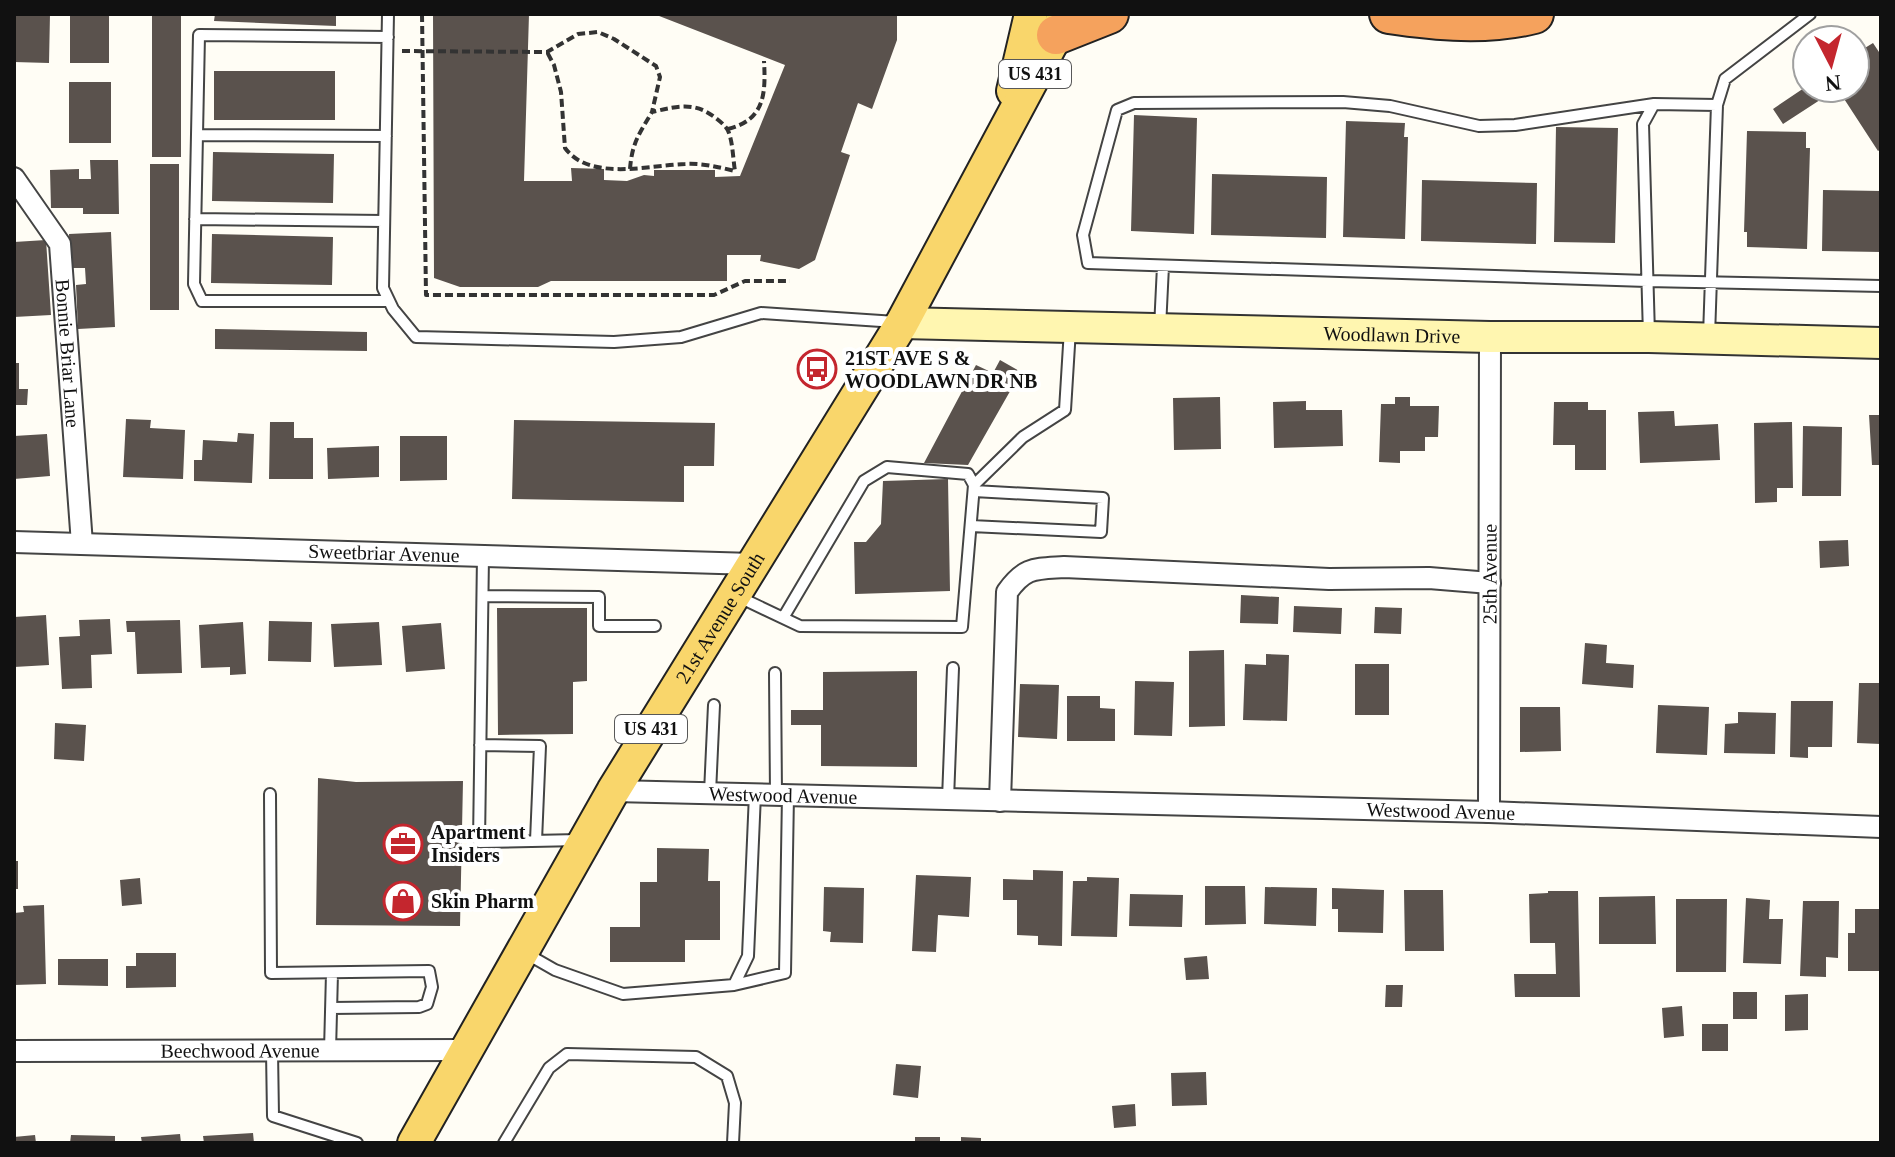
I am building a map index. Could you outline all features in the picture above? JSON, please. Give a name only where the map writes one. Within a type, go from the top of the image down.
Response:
[{"type":"highway","points":[[1051,21],[1109,14]]},
{"type":"highway","points":[[1389,14],[1439,21],[1518,18],[1534,14]]},
{"type":"main road","name":"21st Avenue South","points":[[414,1143],[613,791],[902,323],[1003,133],[1051,21]]},
{"type":"main road","name":"Woodlawn Drive","points":[[902,323],[1881,343]]},
{"type":"street","name":"Bonnie Briar Lane","points":[[14,178],[60,244],[82,544]]},
{"type":"street","name":"25th Avenue","points":[[1489,812],[1490,337]]},
{"type":"street","name":"Sweetbriar Avenue","points":[[14,542],[753,564]]},
{"type":"street","points":[[1000,801],[1007,592],[1019,575],[1040,568],[1064,567],[1329,579],[1429,578],[1490,583]]},
{"type":"street","name":"Westwood Avenue","points":[[613,791],[1489,812],[1881,827]]},
{"type":"street","name":"Beechwood Avenue","points":[[14,1051],[467,1050]]},
{"type":"lane","points":[[388,14],[383,288],[416,337],[614,342],[681,337],[761,313],[902,323]]},
{"type":"lane","points":[[1709,338],[1717,105],[1725,79],[1810,14]]},
{"type":"lane","points":[[388,37],[199,35],[194,284],[202,301],[389,301]]},
{"type":"lane","points":[[1717,105],[1654,104],[1515,125],[1479,126],[1390,106],[1343,102],[1134,103],[1117,110],[1083,235],[1088,263],[1881,286]]},
{"type":"lane","points":[[1649,337],[1643,124],[1654,104]]},
{"type":"lane","points":[[197,135],[386,136]]},
{"type":"lane","points":[[195,219],[384,221]]},
{"type":"lane","points":[[1160,330],[1163,266]]},
{"type":"lane","points":[[974,488],[1023,437],[1065,410],[1070,327]]},
{"type":"lane","points":[[734,595],[800,626],[962,627],[974,488],[968,474],[887,467],[864,481],[783,618]]},
{"type":"lane","points":[[971,526],[1101,532],[1103,498],[974,488]]},
{"type":"lane","points":[[483,556],[479,842],[585,840]]},
{"type":"lane","points":[[483,596],[599,597],[599,626],[655,626]]},
{"type":"lane","points":[[948,799],[953,668]]},
{"type":"lane","points":[[522,951],[555,970],[623,994],[734,985],[785,973],[773,795],[775,673]]},
{"type":"lane","points":[[710,793],[714,705]]},
{"type":"lane","points":[[480,745],[540,746],[536,841]]},
{"type":"lane","points":[[270,794],[271,973],[429,971],[432,987],[427,1004],[419,1007],[331,1008]]},
{"type":"lane","points":[[734,985],[748,956],[773,795]]},
{"type":"lane","points":[[330,1051],[332,973]]},
{"type":"lane","points":[[272,1051],[273,1116],[357,1143]]},
{"type":"lane","points":[[504,1143],[549,1068],[567,1054],[696,1057],[727,1076],[735,1103],[733,1143]]},
{"type":"path","points":[[422,14],[426,295],[714,295],[745,281],[790,281]]},
{"type":"path","points":[[388,51],[547,52],[586,32],[598,32],[614,39],[659,70],[660,77],[652,112],[631,151],[630,169]]},
{"type":"path","points":[[547,52],[561,92],[565,148],[570,155],[583,162],[617,170],[685,164],[735,171],[728,129],[707,110],[693,105],[652,112]]},
{"type":"path","points":[[728,129],[745,125],[755,117],[764,88],[764,61]]},
{"type":"building","points":[[14,14],[50,14],[49,63],[14,62]]},
{"type":"building","points":[[70,14],[109,14],[109,63],[70,63]]},
{"type":"building","points":[[152,14],[181,14],[181,157],[152,157]]},
{"type":"building","points":[[215,14],[336,14],[336,26],[214,21]]},
{"type":"building","points":[[433,14],[529,14],[524,181],[572,181],[571,168],[604,169],[604,180],[627,181],[644,175],[654,176],[654,170],[715,170],[715,177],[740,176],[785,65],[654,14],[897,14],[897,40],[872,109],[858,103],[841,152],[850,155],[815,260],[799,269],[760,261],[761,255],[727,255],[727,281],[551,281],[538,287],[460,287],[434,278]]},
{"type":"building","points":[[1871,44],[1881,55],[1881,149],[1878,151],[1847,104],[1871,104]]},
{"type":"building","points":[[214,71],[335,71],[335,120],[214,120]]},
{"type":"building","points":[[69,82],[111,82],[111,143],[69,143]]},
{"type":"building","points":[[1791,97],[1791,104],[1814,104],[1783,124],[1773,109]]},
{"type":"building","points":[[1134,115],[1197,118],[1194,234],[1131,231]]},
{"type":"building","points":[[1346,121],[1405,123],[1404,137],[1408,137],[1405,239],[1343,237]]},
{"type":"building","points":[[1556,127],[1618,128],[1615,243],[1554,242]]},
{"type":"building","points":[[1747,131],[1806,132],[1806,148],[1810,148],[1807,249],[1747,247],[1747,232],[1744,232]]},
{"type":"building","points":[[213,152],[334,154],[333,203],[212,201]]},
{"type":"building","points":[[90,160],[118,160],[119,214],[83,214],[83,208],[51,208],[50,170],[79,169],[79,179],[91,179]]},
{"type":"building","points":[[150,164],[179,164],[179,310],[150,310]]},
{"type":"building","points":[[1212,174],[1327,177],[1326,238],[1211,235]]},
{"type":"building","points":[[1422,180],[1537,183],[1536,244],[1421,241]]},
{"type":"building","points":[[1823,190],[1881,191],[1881,252],[1822,251]]},
{"type":"building","points":[[111,232],[115,327],[78,329],[76,285],[86,284],[85,268],[70,268],[69,234]]},
{"type":"building","points":[[212,234],[333,237],[332,285],[211,283]]},
{"type":"building","points":[[46,240],[51,315],[14,317],[14,242]]},
{"type":"building","points":[[215,329],[367,332],[367,351],[215,349]]},
{"type":"building","points":[[1000,360],[1021,372],[968,465],[924,463],[976,365],[993,373]]},
{"type":"building","points":[[14,363],[19,363],[19,389],[28,389],[27,405],[14,405]]},
{"type":"building","points":[[1220,397],[1221,449],[1174,450],[1173,398]]},
{"type":"building","points":[[1395,397],[1410,397],[1410,406],[1439,406],[1438,437],[1425,437],[1425,451],[1400,451],[1400,463],[1379,462],[1381,404],[1395,404]]},
{"type":"building","points":[[1306,401],[1306,410],[1342,410],[1343,446],[1274,448],[1273,402]]},
{"type":"building","points":[[1554,402],[1588,402],[1588,410],[1606,410],[1606,470],[1575,470],[1575,445],[1553,445]]},
{"type":"building","points":[[1674,411],[1675,426],[1718,424],[1720,460],[1640,463],[1638,412]]},
{"type":"building","points":[[1869,415],[1881,415],[1881,465],[1872,465]]},
{"type":"building","points":[[126,419],[151,420],[150,428],[185,430],[183,479],[123,477]]},
{"type":"building","points":[[514,420],[715,423],[714,466],[684,466],[684,502],[512,499]]},
{"type":"building","points":[[270,422],[294,422],[294,438],[313,438],[313,479],[269,479]]},
{"type":"building","points":[[1792,422],[1793,488],[1777,488],[1777,502],[1755,503],[1754,423]]},
{"type":"building","points":[[1803,426],[1842,427],[1841,496],[1802,496]]},
{"type":"building","points":[[238,433],[254,434],[252,483],[194,481],[194,460],[202,460],[203,440],[237,442]]},
{"type":"building","points":[[47,434],[50,476],[14,479],[14,436]]},
{"type":"building","points":[[400,436],[447,436],[447,480],[400,481]]},
{"type":"building","points":[[379,446],[379,477],[328,479],[327,448]]},
{"type":"building","points":[[948,479],[950,591],[855,594],[854,542],[866,542],[881,524],[883,481]]},
{"type":"building","points":[[1848,540],[1849,566],[1820,568],[1819,541]]},
{"type":"building","points":[[1241,595],[1279,597],[1278,624],[1240,623]]},
{"type":"building","points":[[1294,606],[1342,608],[1341,634],[1293,632]]},
{"type":"building","points":[[1375,607],[1402,608],[1401,634],[1374,633]]},
{"type":"building","points":[[497,608],[587,608],[587,681],[573,682],[573,734],[498,735]]},
{"type":"building","points":[[46,615],[49,665],[14,667],[14,617]]},
{"type":"building","points":[[110,619],[112,654],[91,655],[92,688],[62,689],[59,637],[80,636],[79,620]]},
{"type":"building","points":[[180,620],[182,673],[137,674],[135,632],[127,632],[126,621]]},
{"type":"building","points":[[269,621],[312,622],[311,662],[268,661]]},
{"type":"building","points":[[243,622],[246,674],[230,675],[230,667],[201,668],[199,625]]},
{"type":"building","points":[[379,622],[382,665],[334,667],[331,624]]},
{"type":"building","points":[[441,623],[445,669],[406,672],[402,626]]},
{"type":"building","points":[[1585,643],[1607,645],[1606,663],[1634,665],[1633,688],[1582,684]]},
{"type":"building","points":[[1224,650],[1225,726],[1189,727],[1189,651]]},
{"type":"building","points":[[1266,654],[1289,655],[1287,721],[1243,720],[1245,664],[1266,665]]},
{"type":"building","points":[[1355,664],[1389,664],[1389,715],[1355,715]]},
{"type":"building","points":[[917,671],[917,767],[821,766],[821,725],[791,725],[791,710],[823,710],[823,672]]},
{"type":"building","points":[[1135,681],[1174,682],[1172,736],[1134,735]]},
{"type":"building","points":[[1859,683],[1881,683],[1881,744],[1857,743]]},
{"type":"building","points":[[1020,684],[1059,685],[1057,739],[1018,737]]},
{"type":"building","points":[[1067,696],[1100,696],[1100,708],[1115,709],[1115,741],[1067,741]]},
{"type":"building","points":[[1791,701],[1833,701],[1832,747],[1808,747],[1808,758],[1790,757]]},
{"type":"building","points":[[1658,705],[1709,707],[1707,755],[1656,753]]},
{"type":"building","points":[[1520,707],[1560,707],[1561,751],[1520,752]]},
{"type":"building","points":[[1738,712],[1776,713],[1775,754],[1724,753],[1725,724],[1738,723]]},
{"type":"building","points":[[55,723],[86,725],[84,761],[54,759]]},
{"type":"building","points":[[318,778],[356,782],[463,781],[460,926],[316,925]]},
{"type":"building","points":[[657,848],[709,849],[708,881],[720,881],[720,940],[685,940],[685,962],[610,962],[610,927],[640,927],[640,882],[657,882]]},
{"type":"building","points":[[14,861],[18,861],[18,889],[14,889]]},
{"type":"building","points":[[1033,870],[1063,871],[1062,946],[1038,945],[1038,936],[1017,935],[1017,900],[1003,900],[1003,879],[1033,880]]},
{"type":"building","points":[[916,875],[971,877],[969,917],[938,915],[936,952],[912,951]]},
{"type":"building","points":[[1087,877],[1119,878],[1117,937],[1071,936],[1073,881],[1087,881]]},
{"type":"building","points":[[140,878],[142,904],[122,906],[120,880]]},
{"type":"building","points":[[1205,886],[1245,886],[1246,924],[1205,925]]},
{"type":"building","points":[[824,887],[864,888],[863,943],[830,942],[831,932],[823,931]]},
{"type":"building","points":[[1265,887],[1317,888],[1316,926],[1264,924]]},
{"type":"building","points":[[1332,888],[1384,890],[1383,933],[1338,932],[1338,909],[1332,909]]},
{"type":"building","points":[[1404,890],[1443,890],[1444,951],[1405,951]]},
{"type":"building","points":[[1578,891],[1580,997],[1515,997],[1514,974],[1556,974],[1555,943],[1530,943],[1529,894]]},
{"type":"building","points":[[1130,894],[1183,895],[1182,927],[1129,926]]},
{"type":"building","points":[[1655,896],[1656,944],[1599,944],[1599,897]]},
{"type":"building","points":[[1746,898],[1770,900],[1769,919],[1783,919],[1781,964],[1743,963]]},
{"type":"building","points":[[1676,899],[1727,899],[1726,972],[1676,972]]},
{"type":"building","points":[[1803,901],[1839,901],[1838,958],[1826,957],[1826,977],[1800,976]]},
{"type":"building","points":[[44,905],[46,984],[14,985],[14,913],[24,912],[23,906]]},
{"type":"building","points":[[1855,909],[1881,909],[1881,971],[1848,971],[1848,933],[1855,933]]},
{"type":"building","points":[[136,953],[176,953],[176,987],[126,988],[126,966],[136,966]]},
{"type":"building","points":[[1207,956],[1209,979],[1186,980],[1184,958]]},
{"type":"building","points":[[58,959],[108,959],[108,986],[58,985]]},
{"type":"building","points":[[1386,985],[1403,985],[1402,1007],[1385,1007]]},
{"type":"building","points":[[1733,992],[1757,992],[1757,1019],[1733,1019]]},
{"type":"building","points":[[1808,994],[1808,1030],[1785,1031],[1785,995]]},
{"type":"building","points":[[1682,1006],[1684,1036],[1664,1038],[1662,1008]]},
{"type":"building","points":[[1702,1024],[1728,1024],[1728,1051],[1702,1051]]},
{"type":"building","points":[[896,1064],[921,1066],[918,1098],[893,1095]]},
{"type":"building","points":[[1206,1072],[1207,1105],[1172,1106],[1171,1073]]},
{"type":"building","points":[[1135,1104],[1136,1126],[1114,1128],[1112,1106]]},
{"type":"building","points":[[253,1133],[254,1143],[204,1143],[203,1136]]},
{"type":"building","points":[[180,1134],[181,1143],[142,1143],[141,1137]]},
{"type":"building","points":[[35,1135],[36,1143],[14,1143],[14,1137]]},
{"type":"building","points":[[71,1135],[115,1136],[115,1143],[70,1143]]},
{"type":"building","points":[[915,1137],[940,1137],[940,1143],[915,1143]]},
{"type":"building","points":[[961,1137],[981,1138],[981,1143],[961,1143]]},
{"type":"place","name":"21ST AVE S & WOODLAWN DR NB","points":[[817,369]]},
{"type":"place","name":"Apartment Insiders","points":[[403,844]]},
{"type":"place","name":"Skin Pharm","points":[[403,901]]}]
